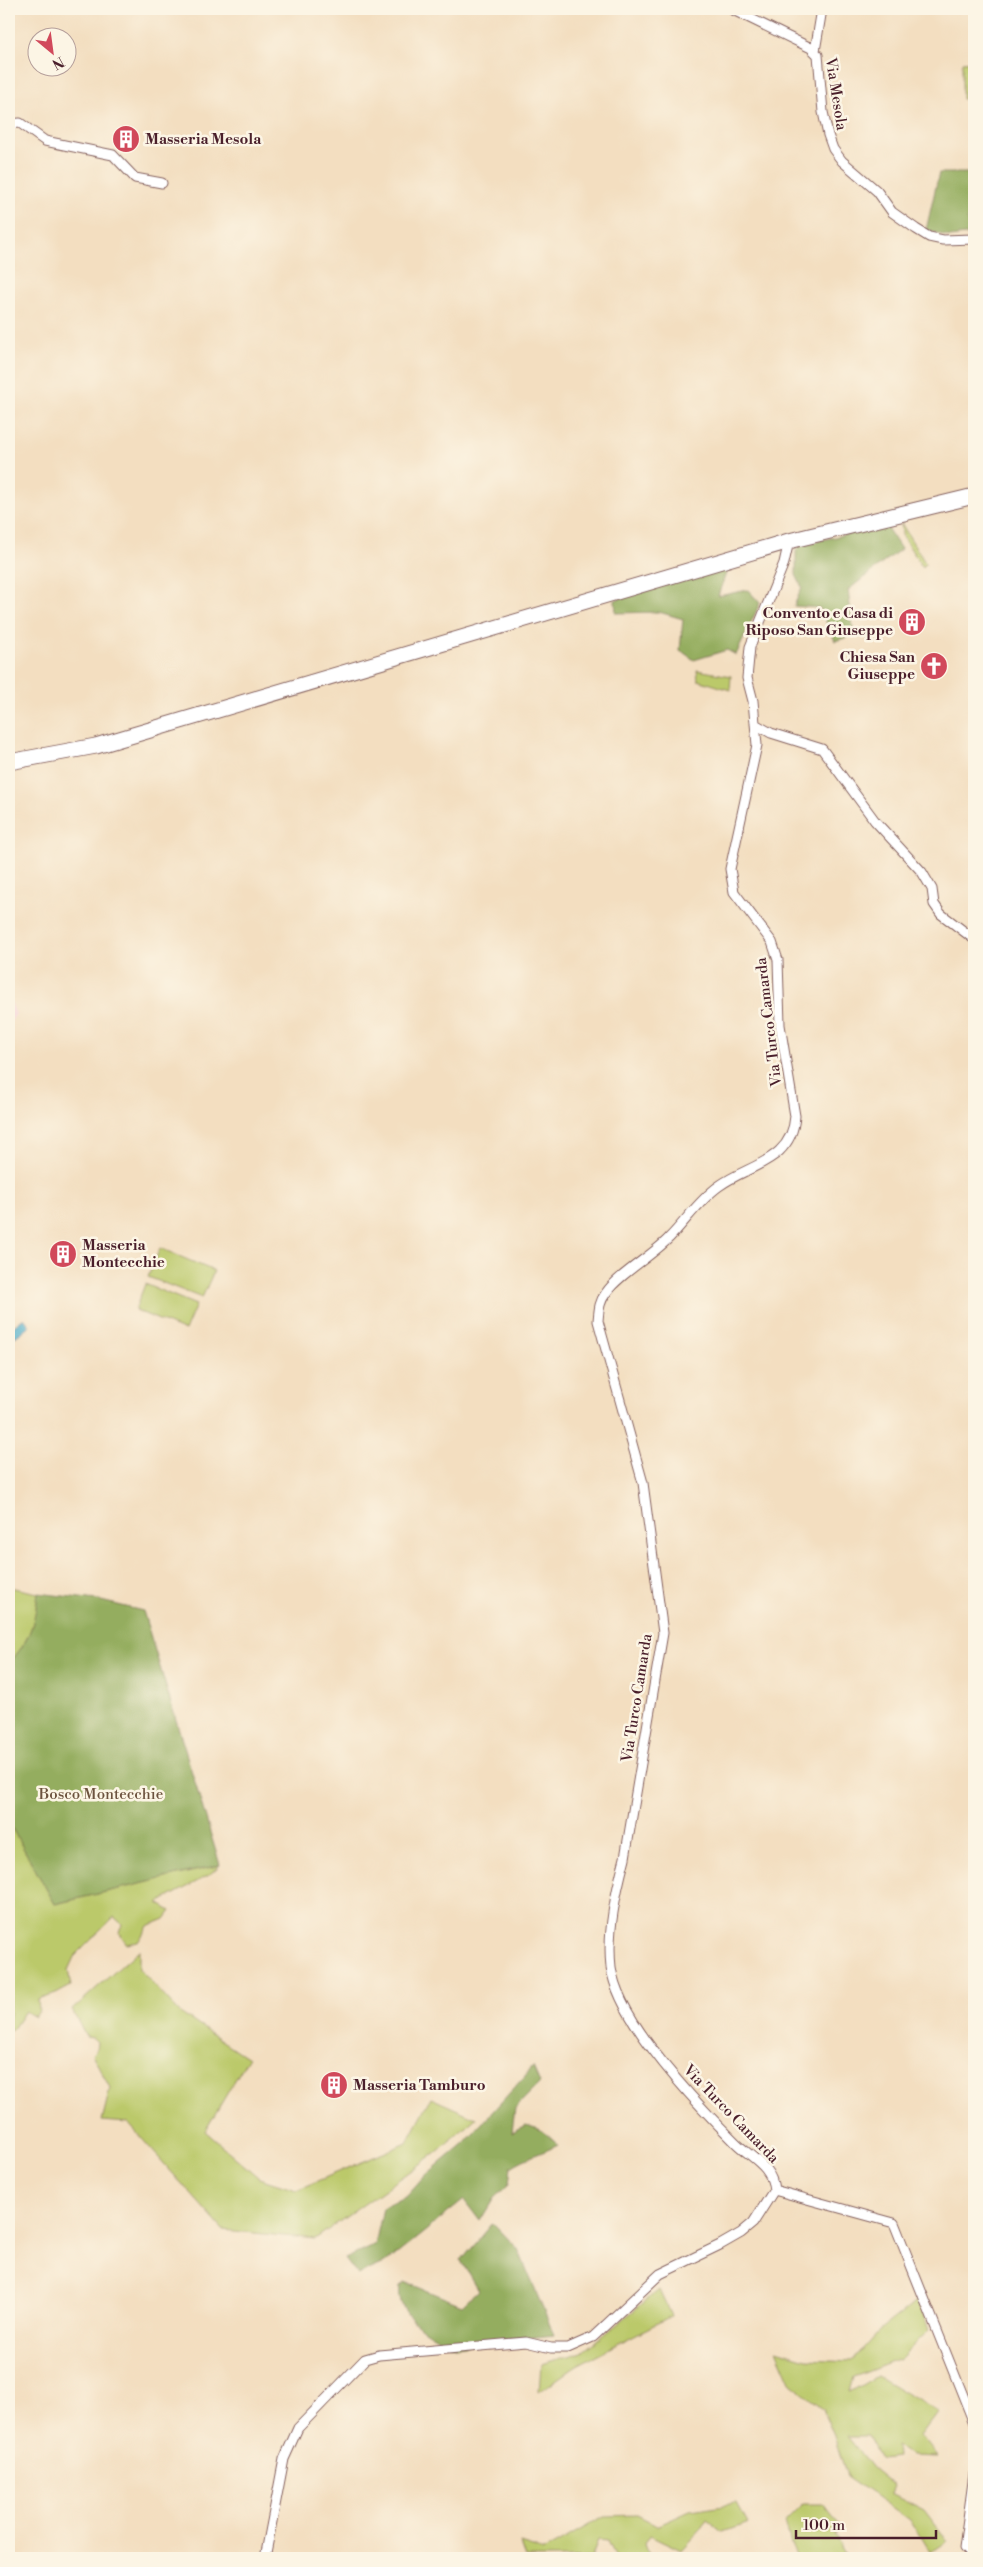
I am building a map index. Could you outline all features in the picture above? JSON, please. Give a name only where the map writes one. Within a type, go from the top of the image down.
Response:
[{"type":"main road","points":[[9,762],[96,746],[789,541],[974,496]]},
{"type":"street","name":"Via Mesola","points":[[731,9],[793,38],[818,55],[823,112],[833,149],[842,160],[876,191],[892,212],[929,237],[943,240],[974,239]]},
{"type":"street","points":[[815,52],[822,9]]},
{"type":"street","points":[[9,124],[20,122],[45,141],[113,155],[134,178],[162,183]]},
{"type":"street","name":"Via Turco Camarda","points":[[774,2190],[769,2171],[737,2144],[692,2098],[648,2042],[622,2001],[612,1967],[612,1926],[617,1890],[625,1858],[662,1633],[643,1482],[598,1321],[599,1304],[606,1291],[669,1238],[702,1198],[720,1184],[777,1154],[791,1137],[794,1127],[780,1025],[778,960],[772,942],[744,906],[732,884],[730,869],[757,744],[747,678],[750,647],[784,563],[789,541]]},
{"type":"street","points":[[755,724],[771,733],[822,749],[876,821],[922,872],[932,889],[934,904],[941,914],[974,939]]},
{"type":"street","points":[[265,2558],[284,2458],[291,2441],[298,2428],[365,2358],[379,2355],[526,2342],[551,2348],[568,2348],[580,2345],[593,2337],[660,2274],[720,2245],[741,2232],[753,2222],[774,2190],[894,2223],[974,2423]]},
{"type":"street","points":[[974,2474],[964,2548],[974,2558]]},
{"type":"shaded area","points":[[9,998],[16,1014],[9,1024]]},
{"type":"green space","points":[[974,61],[974,99],[962,99],[962,62]]},
{"type":"green space","points":[[939,173],[974,173],[974,217],[967,219],[973,234],[950,237],[926,230]]},
{"type":"green space","points":[[901,523],[926,564],[922,567],[902,535]]},
{"type":"green space","points":[[885,525],[901,549],[848,590],[854,635],[835,641],[820,608],[794,606],[802,587],[796,575],[796,550],[801,545]]},
{"type":"green space","points":[[723,567],[726,573],[718,596],[748,590],[760,603],[736,655],[727,650],[694,660],[680,650],[683,619],[659,612],[616,613],[615,600]]},
{"type":"green space","points":[[697,670],[731,676],[730,690],[698,680]]},
{"type":"green space","points":[[160,1248],[214,1271],[202,1298],[148,1277]]},
{"type":"green space","points":[[145,1284],[196,1305],[185,1331],[135,1310]]},
{"type":"green space","points":[[9,1587],[38,1593],[33,1622],[27,1639],[9,1663]]},
{"type":"green space","name":"Bosco Montecchie","points":[[38,1593],[97,1600],[143,1611],[220,1865],[55,1904],[9,1823],[9,1663],[27,1639],[33,1622]]},
{"type":"green space","points":[[9,1823],[55,1904],[220,1865],[209,1875],[158,1903],[171,1911],[165,1919],[148,1926],[138,1942],[127,1944],[119,1933],[122,1924],[114,1917],[74,1957],[68,1970],[71,1986],[56,1994],[38,2000],[39,2011],[35,2017],[25,2011],[13,2029],[9,2030]]},
{"type":"green space","points":[[139,1950],[139,1969],[180,2013],[248,2058],[205,2131],[259,2178],[296,2190],[407,2143],[431,2098],[476,2118],[436,2153],[315,2239],[223,2230],[128,2123],[102,2121],[110,2088],[92,2054],[96,2050],[97,2042],[93,2038],[86,2037],[72,2010]]},
{"type":"green space","points":[[533,2067],[540,2083],[515,2108],[512,2132],[527,2125],[543,2131],[558,2145],[511,2167],[509,2184],[494,2198],[480,2221],[464,2200],[387,2262],[357,2275],[345,2259],[375,2245],[383,2208],[407,2196],[426,2175],[464,2143]]},
{"type":"green space","points":[[493,2223],[518,2249],[554,2335],[454,2346],[425,2331],[409,2316],[403,2307],[400,2297],[400,2286],[405,2282],[462,2305],[478,2290],[461,2261]]},
{"type":"green space","points":[[659,2290],[671,2316],[577,2365],[539,2392],[541,2364],[583,2352]]},
{"type":"green space","points":[[918,2300],[929,2330],[900,2359],[854,2377],[850,2392],[877,2376],[938,2412],[920,2436],[937,2457],[911,2456],[896,2445],[897,2457],[880,2459],[868,2436],[847,2436],[872,2468],[894,2486],[891,2493],[924,2510],[948,2541],[930,2553],[910,2520],[847,2476],[834,2436],[822,2408],[791,2384],[776,2350],[806,2359],[852,2361],[879,2331]]},
{"type":"green space","points":[[737,2503],[748,2523],[723,2532],[707,2519],[700,2530],[681,2550],[650,2535],[645,2543],[650,2558],[615,2558],[607,2541],[598,2540],[591,2558],[526,2558],[521,2544],[543,2551],[605,2516],[637,2515],[657,2525],[690,2510]]},
{"type":"green space","points":[[803,2504],[823,2504],[841,2527],[835,2535],[847,2558],[798,2558],[792,2547],[785,2522]]},
{"type":"water","points":[[24,1318],[30,1326],[15,1337],[9,1330]]},
{"type":"place","name":"Masseria Mesola","points":[[126,139]]},
{"type":"place","name":"Convento e Casa di Riposo San Giuseppe","points":[[912,622]]},
{"type":"place","name":"Chiesa San Giuseppe","points":[[934,666]]},
{"type":"place","name":"Masseria Montecchie","points":[[63,1254]]},
{"type":"place","name":"Masseria Tamburo","points":[[334,2085]]}]
